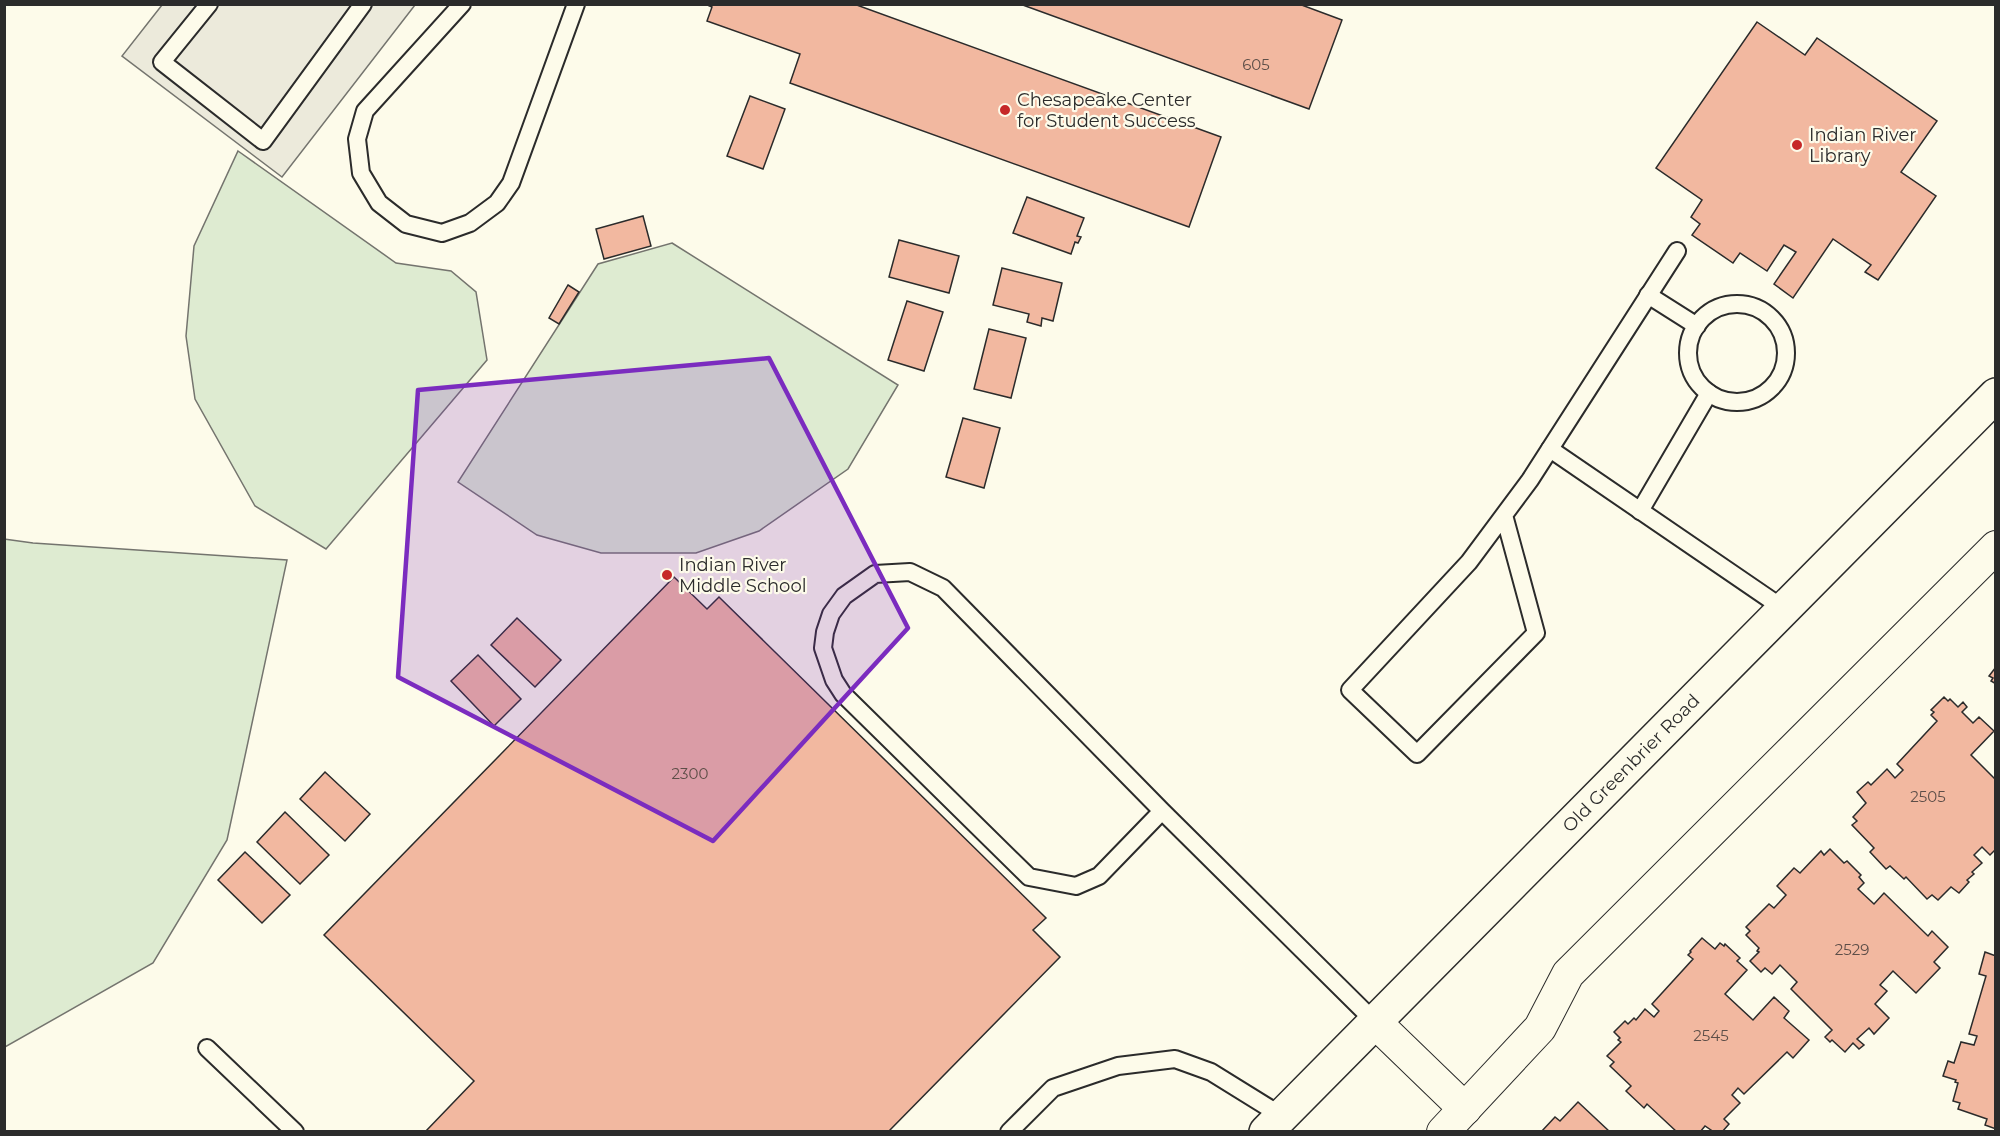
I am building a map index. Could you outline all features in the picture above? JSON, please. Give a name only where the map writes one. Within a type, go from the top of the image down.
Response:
[{"type":"street","name":"Old Greenbrier Road","points":[[1274,1124],[1995,395]]},
{"type":"street","points":[[1443,1131],[1540,1028],[1568,974],[1995,547]]},
{"type":"street","points":[[1375,1022],[1465,1109]]},
{"type":"lane","points":[[209,4],[162,62],[264,141],[363,4]]},
{"type":"lane","points":[[462,4],[365,111],[357,139],[361,173],[379,203],[406,224],[442,233],[470,223],[497,203],[511,183],[576,4]]},
{"type":"lane","points":[[1504,515],[1536,633],[1418,754],[1350,690],[1469,562],[1550,449],[1677,251]]},
{"type":"lane","points":[[1648,295],[1697,326]]},
{"type":"lane","points":[[1728,305],[1744,305],[1760,309],[1773,319],[1782,332],[1786,348],[1785,364],[1780,378],[1769,391],[1755,399],[1740,402],[1724,400],[1709,393],[1698,381],[1690,367],[1688,351],[1697,326],[1712,310],[1728,305]]},
{"type":"lane","points":[[1640,511],[1709,393]]},
{"type":"lane","points":[[1550,449],[1784,609]]},
{"type":"lane","points":[[1162,811],[1099,876],[1076,886],[1029,877],[843,694],[834,680],[823,648],[831,614],[844,596],[875,574],[910,572],[943,588],[1162,811],[1375,1022]]},
{"type":"lane","points":[[207,1047],[295,1131]]},
{"type":"lane","points":[[1009,1131],[1053,1088],[1118,1066],[1175,1059],[1211,1072],[1274,1124]]},
{"type":"highlighted area","points":[[769,358],[908,628],[713,841],[398,677],[418,390]]},
{"type":"green space","points":[[238,151],[396,263],[451,271],[476,292],[487,360],[326,549],[255,506],[195,399],[186,336],[194,246]]},
{"type":"green space","points":[[672,243],[898,385],[848,469],[759,531],[696,553],[601,553],[537,535],[458,482],[598,264]]},
{"type":"green space","points":[[4,539],[33,543],[287,560],[227,840],[153,963],[5,1047]]},
{"type":"shaded area","points":[[162,5],[415,5],[282,177],[122,56]]},
{"type":"building","name":"Chesapeake Center for Student Success","points":[[705,4],[854,4],[1221,137],[1189,227],[790,83],[800,54],[707,21],[712,7]]},
{"type":"building","name":"Chesapeake Center for Student Success","points":[[1020,4],[1299,4],[1342,20],[1309,109]]},
{"type":"building","name":"Indian River Library","points":[[1757,22],[1805,55],[1817,38],[1937,121],[1901,172],[1936,196],[1878,280],[1865,272],[1871,265],[1833,239],[1793,298],[1774,284],[1796,252],[1784,245],[1767,271],[1740,253],[1733,263],[1692,235],[1700,224],[1691,217],[1702,200],[1656,168]]},
{"type":"building","points":[[750,96],[785,109],[763,169],[727,156]]},
{"type":"building","points":[[1027,197],[1084,218],[1077,236],[1081,237],[1078,243],[1075,242],[1071,254],[1013,233]]},
{"type":"building","points":[[643,216],[651,246],[604,259],[596,229]]},
{"type":"building","points":[[899,240],[959,256],[949,293],[889,277]]},
{"type":"building","points":[[1002,268],[1062,283],[1053,321],[1042,318],[1041,326],[1027,322],[1029,314],[993,305]]},
{"type":"building","points":[[568,285],[579,292],[559,324],[549,318]]},
{"type":"building","points":[[907,301],[943,312],[924,371],[888,360]]},
{"type":"building","points":[[989,329],[1026,338],[1011,398],[974,389]]},
{"type":"building","points":[[963,418],[1000,428],[984,488],[946,477]]},
{"type":"building","name":"Indian River Middle School","points":[[674,577],[707,609],[719,597],[1046,918],[1033,930],[1060,957],[888,1132],[425,1132],[474,1081],[324,935]]},
{"type":"building","points":[[517,618],[561,660],[535,687],[491,645]]},
{"type":"building","points":[[478,655],[521,699],[494,726],[451,681]]},
{"type":"building","points":[[1996,667],[1996,684],[1989,676]]},
{"type":"building","points":[[1944,697],[1948,701],[1950,699],[1958,707],[1963,702],[1967,707],[1962,712],[1973,723],[1979,717],[1994,731],[1971,755],[1996,780],[1996,849],[1990,855],[1982,847],[1974,855],[1982,863],[1972,872],[1974,874],[1967,880],[1969,882],[1959,893],[1951,887],[1938,900],[1932,895],[1927,899],[1906,877],[1904,879],[1890,866],[1886,869],[1870,852],[1874,848],[1852,825],[1857,821],[1853,817],[1866,803],[1857,792],[1868,782],[1871,785],[1887,769],[1895,778],[1903,770],[1897,764],[1937,721],[1931,715],[1934,712],[1931,710]]},
{"type":"building","points":[[325,772],[370,814],[345,841],[300,799]]},
{"type":"building","points":[[285,812],[329,855],[300,884],[257,842]]},
{"type":"building","points":[[1830,849],[1861,875],[1859,877],[1864,883],[1858,889],[1874,904],[1884,893],[1928,936],[1932,931],[1948,947],[1934,962],[1940,968],[1916,993],[1893,971],[1880,985],[1887,991],[1875,1004],[1889,1018],[1874,1034],[1869,1028],[1857,1039],[1864,1045],[1859,1049],[1853,1043],[1845,1052],[1825,1037],[1832,1030],[1791,989],[1797,982],[1780,965],[1772,974],[1765,968],[1761,972],[1750,961],[1759,952],[1757,951],[1759,948],[1746,935],[1750,931],[1746,927],[1769,904],[1774,908],[1786,895],[1777,886],[1794,868],[1800,873],[1821,851],[1824,855]]},
{"type":"building","points":[[245,852],[290,895],[262,923],[218,880]]},
{"type":"building","points":[[1702,938],[1715,949],[1720,943],[1724,946],[1725,944],[1740,958],[1737,961],[1747,970],[1725,994],[1753,1020],[1774,997],[1789,1011],[1784,1018],[1809,1040],[1793,1058],[1787,1052],[1744,1094],[1738,1088],[1732,1095],[1740,1103],[1724,1119],[1729,1124],[1722,1132],[1714,1132],[1705,1126],[1700,1132],[1677,1132],[1647,1104],[1644,1108],[1626,1091],[1631,1086],[1610,1066],[1614,1062],[1607,1056],[1621,1042],[1614,1032],[1625,1021],[1628,1024],[1634,1018],[1636,1020],[1645,1009],[1654,1017],[1659,1011],[1652,1004],[1693,959],[1688,955]]},
{"type":"building","points":[[1985,952],[1996,956],[1996,1129],[1985,1125],[1987,1119],[1958,1109],[1960,1103],[1953,1101],[1958,1083],[1955,1082],[1956,1080],[1943,1076],[1948,1061],[1954,1063],[1961,1042],[1974,1045],[1977,1036],[1969,1034],[1986,976],[1979,974]]},
{"type":"building","points":[[1578,1102],[1610,1132],[1541,1132],[1555,1117],[1560,1121]]},
{"type":"place","name":"Chesapeake Center for Student Success","points":[[1005,110]]},
{"type":"place","name":"Indian River Library","points":[[1797,145]]},
{"type":"place","name":"Indian River Middle School","points":[[667,575]]}]
